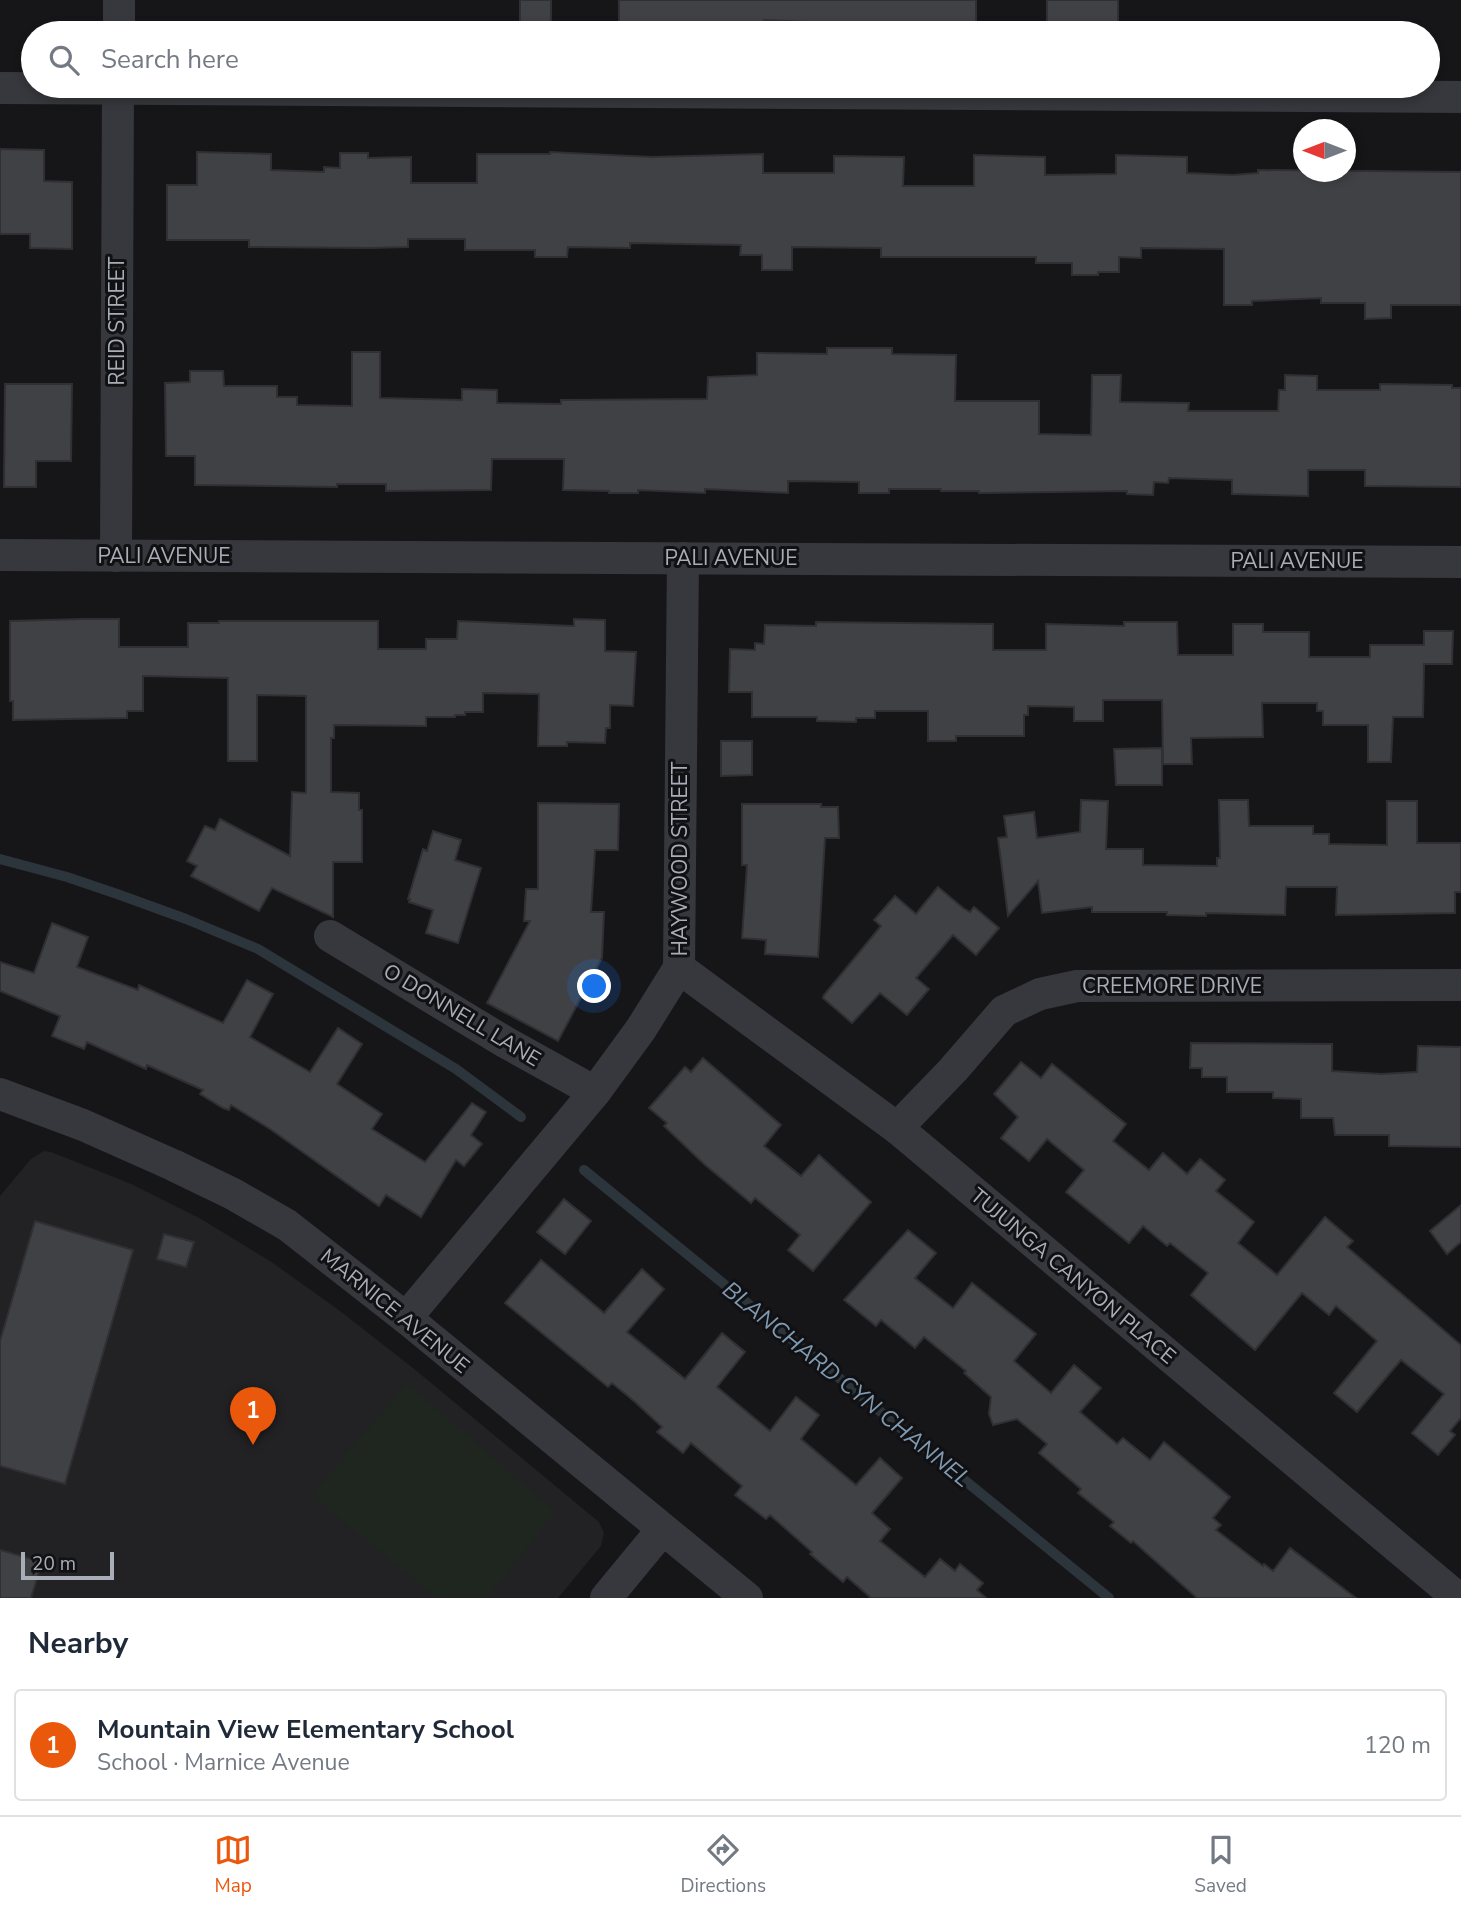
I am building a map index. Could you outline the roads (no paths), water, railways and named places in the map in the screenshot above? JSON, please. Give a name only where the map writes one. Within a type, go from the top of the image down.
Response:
[{"type":"street","points":[[119,0],[119,21]]},
{"type":"street","points":[[0,88],[21,88]]},
{"type":"street","points":[[1440,97],[1461,97]]},
{"type":"street","name":"REID STREET","points":[[116,556],[118,98]]},
{"type":"street","name":"PALI AVENUE","points":[[0,555],[1461,562]]},
{"type":"street","name":"HAYWOOD STREET","points":[[406,1318],[594,1092],[641,1029],[679,968],[682,558]]},
{"type":"street","name":"O DONNELL LANE","points":[[330,936],[505,1042],[594,1092]]},
{"type":"street","name":"TUJUNGA CANYON PLACE","points":[[679,968],[897,1128],[1458,1598]]},
{"type":"street","name":"CREEMORE DRIVE","points":[[897,1128],[1004,1012],[1040,994],[1077,986],[1461,985]]},
{"type":"street","name":"MARNICE AVENUE","points":[[3,1105],[83,1125],[233,1194],[287,1225],[406,1318],[747,1598]]},
{"type":"street","points":[[606,1598],[663,1530]]},
{"type":"waterway","name":"BLANCHARD CYN CHANNEL","points":[[0,859],[120,895],[258,949],[456,1069],[521,1117]]},
{"type":"waterway","name":"BLANCHARD CYN CHANNEL","points":[[584,1170],[1109,1598]]},
{"type":"place","name":"Mountain View Elementary School","points":[[253,1445]]}]
